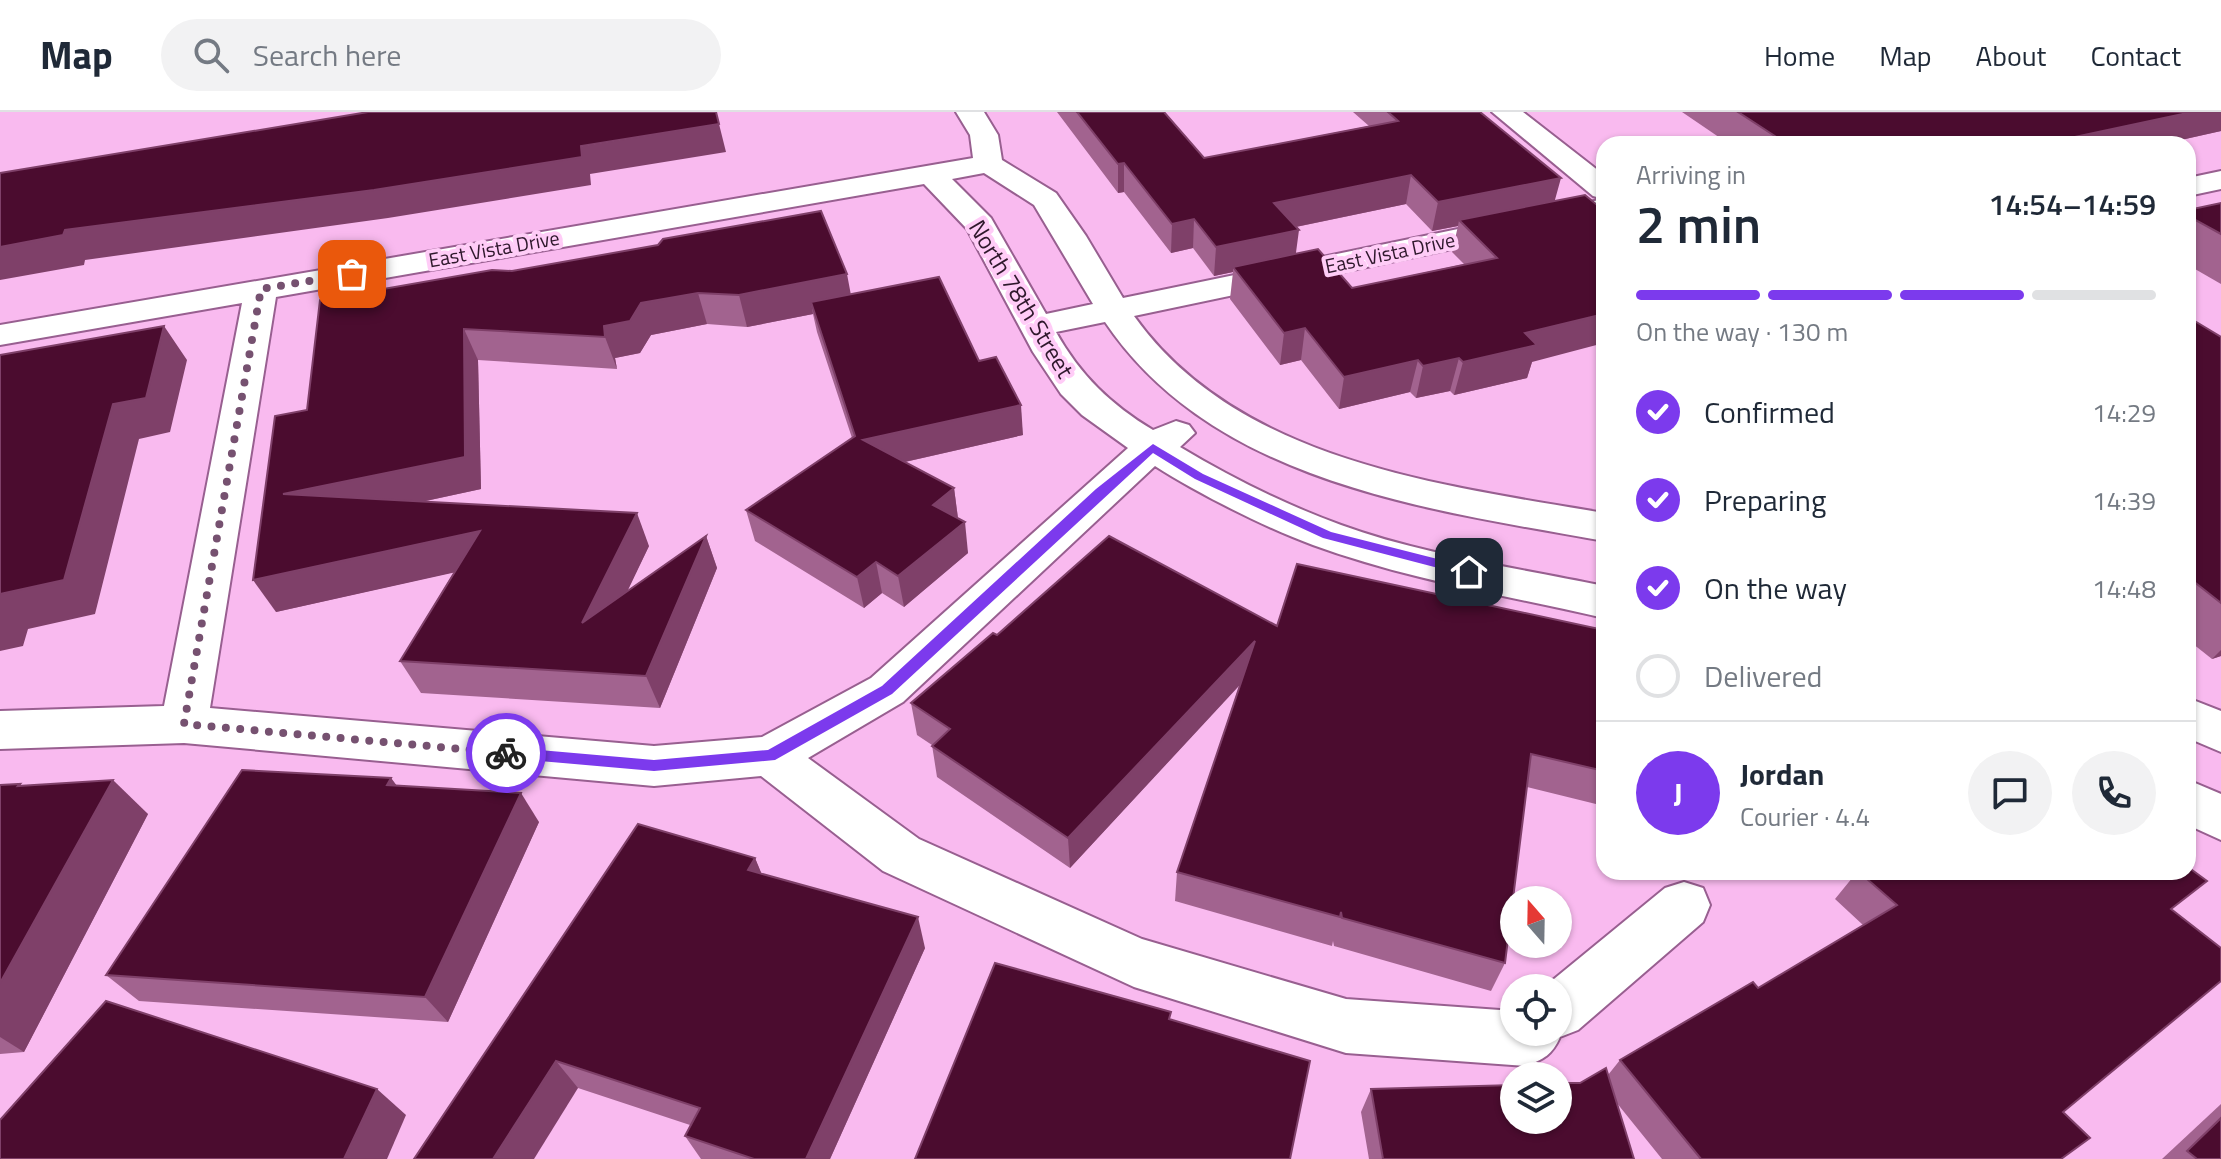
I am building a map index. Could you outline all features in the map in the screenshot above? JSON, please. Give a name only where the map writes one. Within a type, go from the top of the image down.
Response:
[{"type":"street","points":[[970,112],[984,135],[988,164],[1043,197],[1142,349],[1183,390],[1257,439],[1336,468],[1451,500],[1596,526]]},
{"type":"street","points":[[1506,112],[1596,184]]},
{"type":"street","name":"East Vista Drive","points":[[0,335],[988,164]]},
{"type":"street","name":"North 78th Street","points":[[931,174],[980,225],[1036,326],[1074,386],[1095,407],[1153,447],[1199,476],[1327,535],[1415,560],[1596,600]]},
{"type":"street","points":[[2196,185],[2221,180]]},
{"type":"street","name":"East Vista Drive","points":[[1036,326],[1596,210]]},
{"type":"street","points":[[184,724],[261,289]]},
{"type":"street","points":[[0,730],[184,724],[654,766],[770,756],[887,690],[1100,492],[1153,447],[1214,410]]},
{"type":"street","points":[[2196,720],[2221,733]]},
{"type":"street","points":[[770,756],[901,855],[1134,962],[1346,1026],[1500,1037]]},
{"type":"street","points":[[2196,805],[2221,819]]},
{"type":"street","points":[[1572,999],[1684,905]]},
{"type":"building","points":[[368,112],[716,112],[719,124],[581,146],[582,157],[374,190],[65,230],[63,235],[0,247],[0,173]]},
{"type":"building","points":[[1077,112],[1164,112],[1204,158],[1398,121],[1388,112],[1480,112],[1561,178],[1438,202],[1411,175],[1274,203],[1299,230],[1216,247],[1194,219],[1172,224],[1124,163],[1118,164]]},
{"type":"building","points":[[1738,112],[2192,112],[2080,136],[1775,136]]},
{"type":"building","points":[[1585,195],[1596,204],[1596,316],[1525,333],[1537,345],[1463,362],[1459,358],[1423,366],[1418,360],[1344,377],[1305,328],[1284,333],[1233,267],[1318,249],[1352,288],[1497,258],[1459,220]]},
{"type":"building","points":[[2221,203],[2221,234],[2196,220],[2196,208]]},
{"type":"building","points":[[821,211],[847,274],[739,295],[698,293],[641,303],[630,321],[604,326],[605,337],[464,329],[465,457],[283,494],[637,513],[582,623],[706,536],[646,676],[400,661],[480,531],[253,580],[275,416],[307,410],[320,300],[492,270],[512,271],[658,245],[663,239]]},
{"type":"building","points":[[939,277],[979,361],[996,357],[1021,405],[863,440],[954,488],[933,505],[965,522],[898,576],[876,562],[857,577],[746,510],[855,436],[811,302]]},
{"type":"building","points":[[2196,322],[2221,337],[2221,603],[2196,583]]},
{"type":"building","points":[[164,326],[146,398],[113,404],[64,580],[0,594],[0,355]]},
{"type":"building","points":[[1109,536],[1277,626],[1297,564],[1596,628],[1596,769],[1531,754],[1515,886],[1500,886],[1500,958],[1506,958],[1505,963],[1342,918],[1341,912],[1340,917],[1177,872],[1255,641],[1068,838],[932,746],[950,729],[911,703],[993,633],[997,635]]},
{"type":"building","points":[[242,770],[391,778],[387,785],[521,793],[425,997],[106,975]]},
{"type":"building","points":[[113,780],[0,983],[0,785]]},
{"type":"building","points":[[638,824],[755,858],[748,870],[918,917],[806,1159],[754,1159],[685,1136],[700,1108],[556,1061],[493,1159],[414,1159]]},
{"type":"building","points":[[2196,873],[2207,881],[2171,909],[2221,948],[2221,981],[2063,1112],[2090,1138],[2061,1159],[1701,1159],[1620,1060],[1753,982],[1758,988],[1897,905],[1868,880],[2196,880]]},
{"type":"building","points":[[995,963],[1171,1012],[1169,1019],[1310,1061],[1290,1159],[915,1159]]},
{"type":"building","points":[[106,1001],[377,1089],[344,1159],[0,1159],[0,1120]]},
{"type":"building","points":[[1606,1068],[1634,1159],[1383,1159],[1371,1089],[1500,1085],[1500,1134],[1572,1134],[1572,1083],[1580,1083]]},
{"type":"building","points":[[2221,1118],[2221,1159],[2197,1159],[2187,1151]]},
{"type":"way so far","points":[[352,274],[261,289],[184,724],[506,753]]},
{"type":"route","points":[[506,753],[654,766],[770,756],[887,690],[1100,492],[1153,447],[1199,476],[1327,535],[1469,572]]}]
